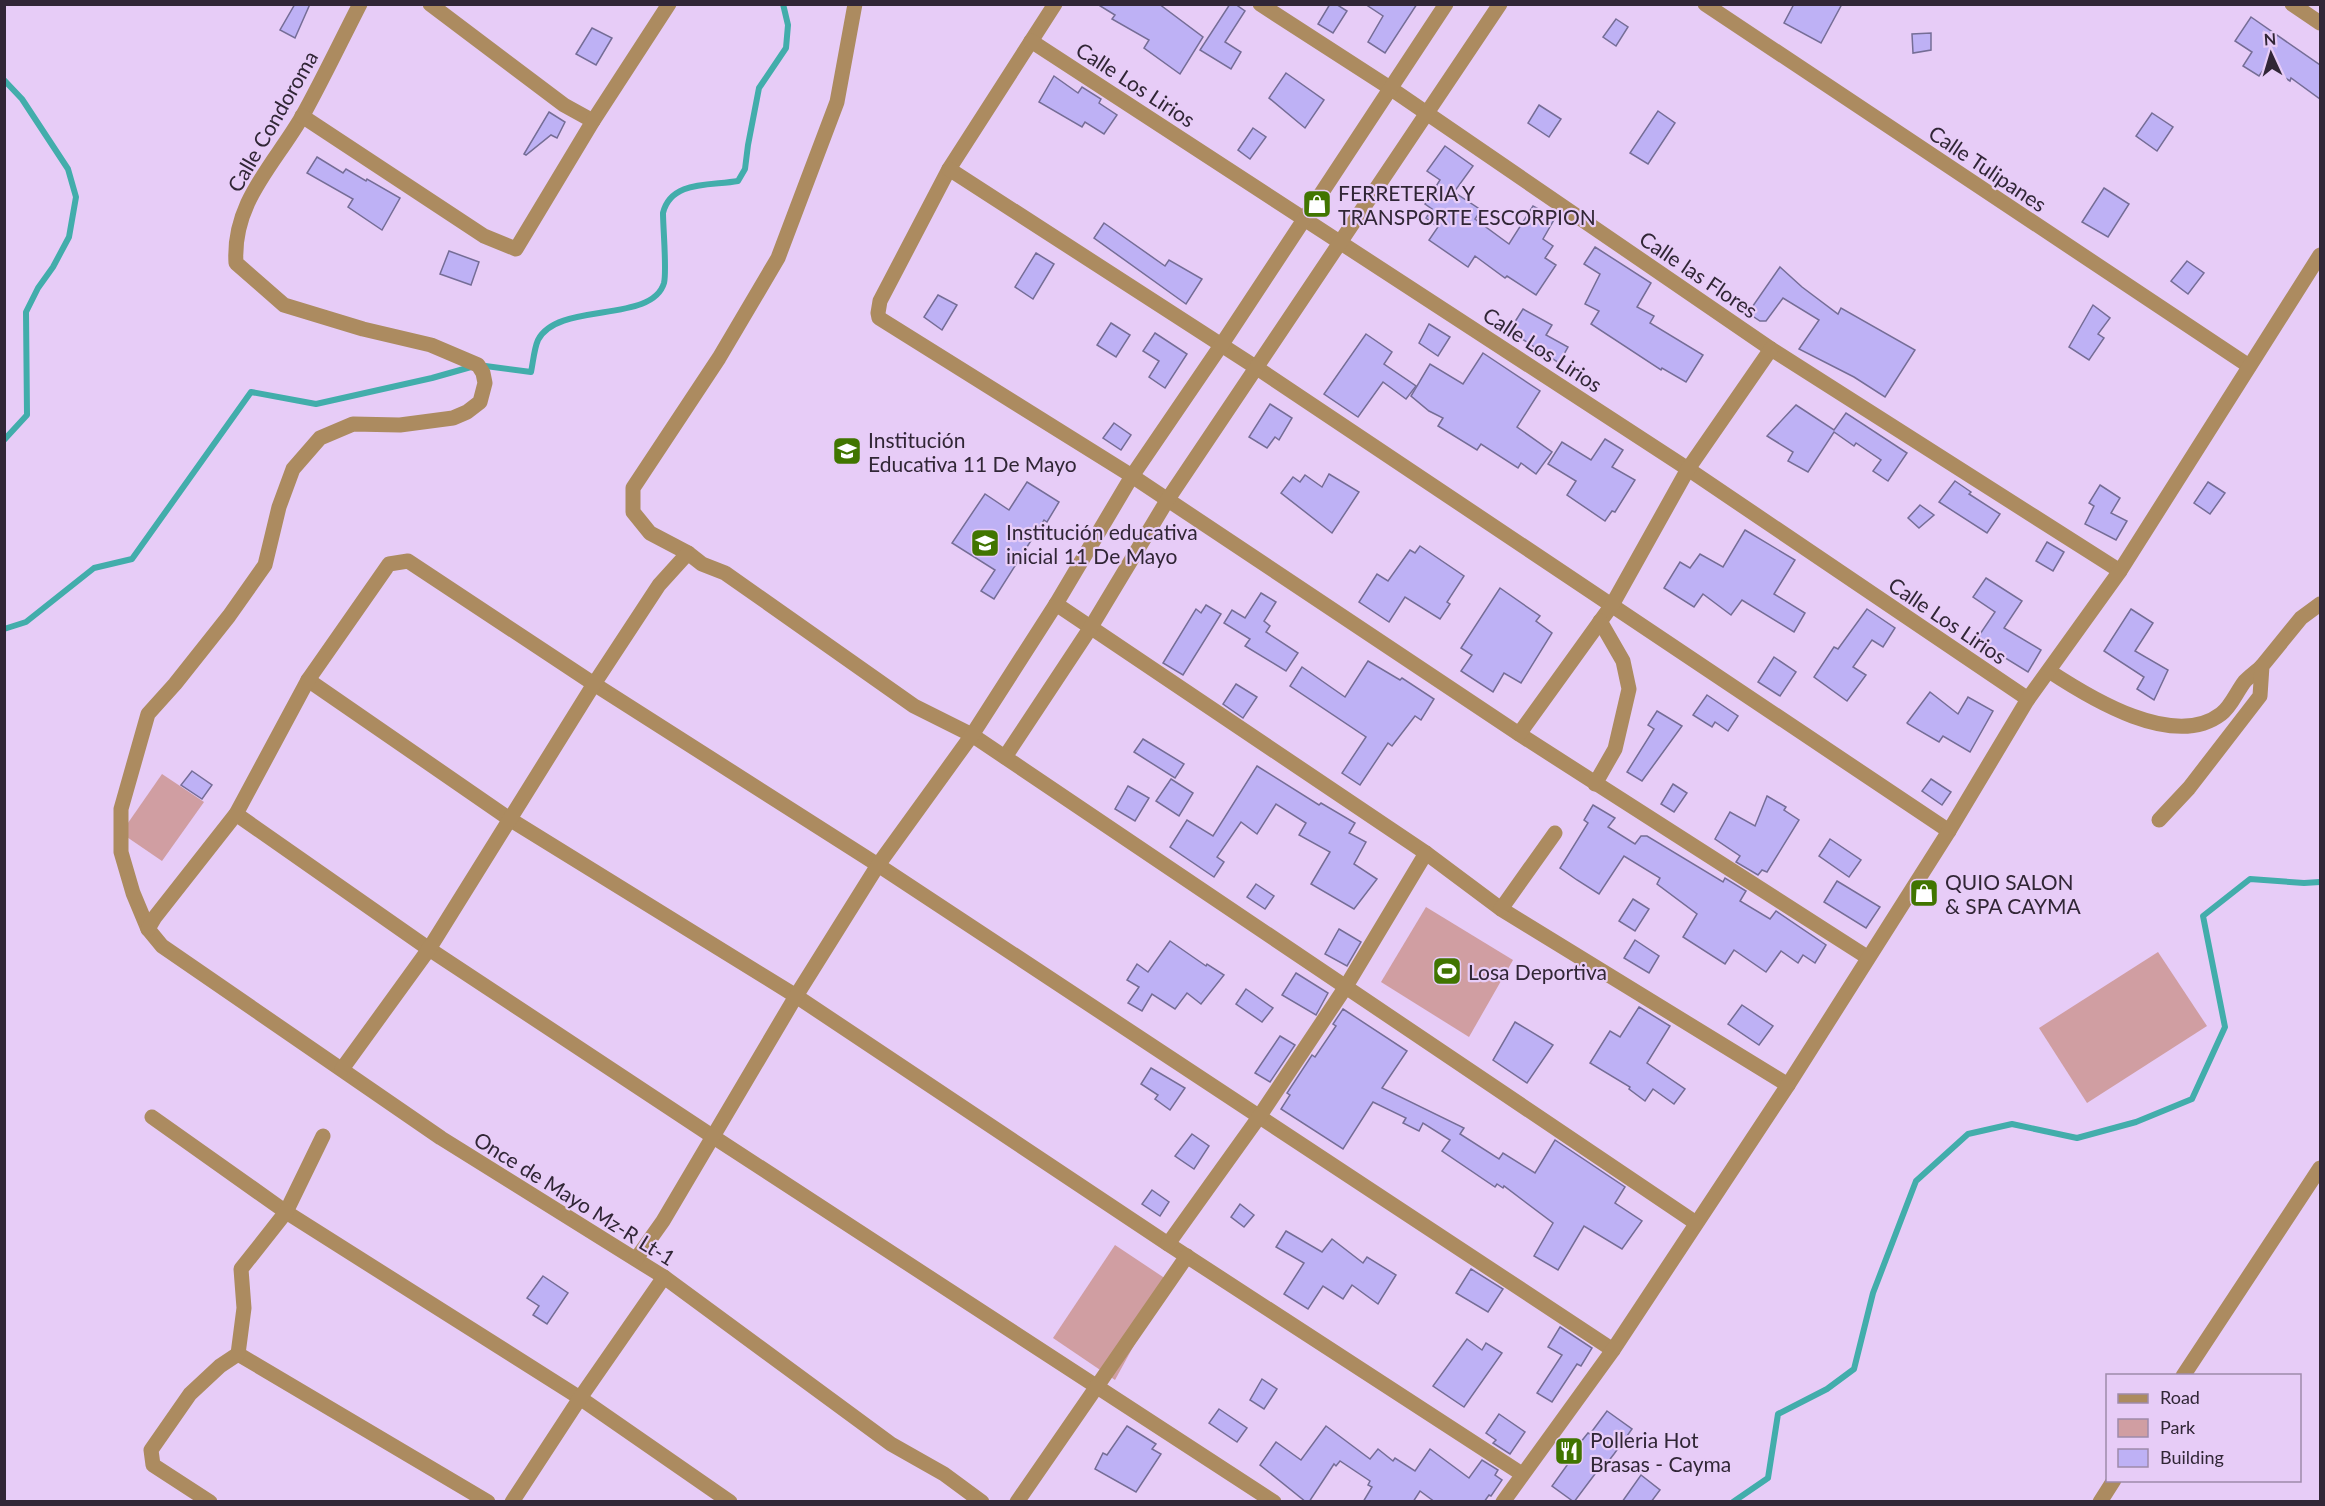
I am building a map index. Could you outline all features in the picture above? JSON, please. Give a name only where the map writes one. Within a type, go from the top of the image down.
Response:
[{"type":"street","name":"Calle Condoroma","points":[[148,929],[133,893],[121,852],[121,809],[148,714],[229,616],[265,565],[279,507],[293,469],[320,438],[353,424],[400,424],[453,418],[467,412],[480,402],[484,393],[483,373],[477,365],[431,345],[363,329],[284,305],[236,262],[234,244],[238,224],[252,192],[302,116],[360,4]]},
{"type":"street","points":[[430,4],[564,105],[593,121]]},
{"type":"street","points":[[302,116],[484,236],[516,249],[593,121],[669,4]]},
{"type":"street","points":[[855,4],[837,102],[778,258],[719,358],[633,488],[633,512],[650,533],[688,553],[702,564],[725,573],[914,706],[972,735],[1696,1223]]},
{"type":"street","points":[[1055,4],[949,169],[880,301],[879,318],[1132,476],[1595,784],[1867,957]]},
{"type":"street","name":"Calle las Flores","points":[[1260,4],[1390,88],[1771,349],[2120,571]]},
{"type":"street","points":[[636,1259],[663,1221],[796,996],[878,865],[972,735],[1056,604],[1132,476],[1222,344],[1446,4]]},
{"type":"street","points":[[1005,758],[1091,627],[1168,500],[1500,4]]},
{"type":"street","name":"Calle Tulipanes","points":[[1705,4],[2249,366]]},
{"type":"street","points":[[2292,4],[2320,23]]},
{"type":"street","name":"Calle Los Lirios","points":[[1031,41],[1688,469],[2028,699]]},
{"type":"street","points":[[949,169],[1222,344],[1949,831]]},
{"type":"street","points":[[1503,1502],[1613,1350],[1788,1085],[1867,957],[1949,831],[2028,699],[2120,571],[2320,255]]},
{"type":"street","points":[[1519,734],[1612,605],[1688,469],[1771,349]]},
{"type":"street","points":[[342,1070],[429,949],[594,684],[659,585],[688,553]]},
{"type":"street","points":[[148,929],[236,814],[308,680],[389,564],[408,561],[594,684],[878,865],[1613,1350]]},
{"type":"street","points":[[1056,604],[1426,853],[1501,909],[1788,1085]]},
{"type":"street","points":[[2049,671],[2078,690],[2133,717],[2168,727],[2200,724],[2222,714],[2246,681],[2262,666],[2301,618],[2320,604]]},
{"type":"street","points":[[1595,784],[1615,749],[1629,689],[1623,661],[1600,621]]},
{"type":"street","points":[[2159,820],[2189,788],[2260,696],[2262,666]]},
{"type":"street","points":[[308,680],[511,820],[796,996],[1168,1244],[1522,1474]]},
{"type":"street","points":[[236,814],[429,949],[1274,1502]]},
{"type":"street","points":[[1501,909],[1555,833]]},
{"type":"street","points":[[1168,1244],[1259,1117],[1345,988],[1426,853]]},
{"type":"street","name":"Once de Mayo Mz-R Lt-1","points":[[148,929],[162,946],[342,1070],[441,1138],[664,1277],[891,1444],[945,1474],[982,1502]]},
{"type":"street","points":[[152,1117],[286,1212],[580,1398],[730,1502]]},
{"type":"street","points":[[238,1354],[243,1308],[241,1269],[286,1212],[323,1136]]},
{"type":"street","points":[[2184,1374],[2318,1178]]},
{"type":"street","points":[[1017,1502],[1187,1256]]},
{"type":"street","points":[[512,1502],[580,1398],[664,1277]]},
{"type":"street","points":[[210,1502],[153,1465],[152,1450],[190,1394],[220,1366],[238,1354]]},
{"type":"street","points":[[238,1354],[488,1502]]},
{"type":"street","points":[[2100,1502],[2113,1482]]},
{"type":"green space","points":[[162,774],[204,802],[162,861],[121,833]]},
{"type":"green space","name":"Losa Deportiva","points":[[1426,907],[1513,960],[1469,1037],[1381,982]]},
{"type":"green space","points":[[2158,952],[2207,1026],[2087,1103],[2039,1028]]},
{"type":"green space","points":[[1115,1245],[1169,1281],[1115,1380],[1053,1338]]},
{"type":"building","points":[[295,4],[310,4],[295,38],[280,30]]},
{"type":"building","points":[[1097,4],[1159,4],[1203,37],[1180,74],[1144,48],[1149,40],[1112,19],[1115,15]]},
{"type":"building","points":[[1230,4],[1235,4],[1245,11],[1225,42],[1241,52],[1231,69],[1200,50]]},
{"type":"building","points":[[1330,4],[1336,4],[1347,11],[1333,33],[1318,24]]},
{"type":"building","points":[[1365,4],[1417,4],[1385,53],[1368,42],[1383,16]]},
{"type":"building","points":[[1794,4],[1842,4],[1821,43],[1784,23]]},
{"type":"building","points":[[2251,17],[2320,65],[2320,99],[2291,78],[2290,81],[2266,66],[2259,76],[2243,66],[2252,52],[2235,41]]},
{"type":"building","points":[[1616,19],[1628,27],[1616,46],[1603,37]]},
{"type":"building","points":[[592,28],[612,38],[596,65],[576,54]]},
{"type":"building","points":[[1931,33],[1931,50],[1913,53],[1912,34]]},
{"type":"building","points":[[1286,73],[1324,100],[1305,128],[1269,98]]},
{"type":"building","points":[[1054,76],[1078,93],[1082,87],[1101,99],[1099,103],[1117,115],[1104,134],[1085,122],[1082,127],[1039,102]]},
{"type":"building","points":[[1539,105],[1561,119],[1549,137],[1528,123]]},
{"type":"building","points":[[1658,111],[1675,123],[1648,164],[1630,153]]},
{"type":"building","points":[[549,112],[565,122],[557,138],[551,135],[526,155],[524,154]]},
{"type":"building","points":[[2152,113],[2173,127],[2157,151],[2136,136]]},
{"type":"building","points":[[1253,128],[1266,137],[1250,159],[1238,150]]},
{"type":"building","points":[[1445,146],[1473,166],[1454,192],[1481,210],[1475,219],[1509,244],[1533,206],[1555,218],[1543,239],[1553,246],[1545,258],[1556,265],[1536,295],[1507,276],[1505,278],[1475,256],[1468,267],[1429,240],[1438,227],[1426,218],[1432,209],[1425,204],[1440,180],[1427,171]]},
{"type":"building","points":[[317,157],[343,173],[346,169],[400,198],[382,230],[348,207],[353,199],[307,173]]},
{"type":"building","points":[[2104,188],[2129,204],[2108,237],[2082,222]]},
{"type":"building","points":[[1104,223],[1165,266],[1169,260],[1202,279],[1186,304],[1094,238]]},
{"type":"building","points":[[1595,247],[1651,283],[1637,307],[1654,316],[1650,323],[1703,355],[1686,382],[1662,368],[1661,370],[1591,324],[1599,311],[1585,304],[1600,274],[1584,264]]},
{"type":"building","points":[[449,251],[479,262],[471,285],[440,274]]},
{"type":"building","points":[[1036,253],[1054,264],[1033,299],[1015,287]]},
{"type":"building","points":[[2187,261],[2204,273],[2188,294],[2171,281]]},
{"type":"building","points":[[1780,267],[1838,314],[1841,308],[1915,350],[1885,397],[1854,377],[1799,349],[1819,320],[1783,298],[1766,321],[1760,321],[1748,313]]},
{"type":"building","points":[[938,295],[957,305],[942,330],[924,317]]},
{"type":"building","points":[[2093,305],[2110,318],[2098,334],[2104,338],[2089,360],[2069,347]]},
{"type":"building","points":[[1523,309],[1552,325],[1546,335],[1568,347],[1559,363],[1516,335],[1517,332],[1511,328]]},
{"type":"building","points":[[1111,323],[1130,335],[1116,357],[1097,345]]},
{"type":"building","points":[[1429,324],[1450,337],[1438,356],[1419,343]]},
{"type":"building","points":[[1155,333],[1187,354],[1165,388],[1149,377],[1159,361],[1143,351]]},
{"type":"building","points":[[1366,334],[1392,352],[1384,364],[1416,386],[1406,399],[1383,382],[1358,417],[1324,394]]},
{"type":"building","points":[[1483,353],[1540,391],[1517,427],[1552,452],[1536,474],[1521,463],[1518,468],[1481,444],[1477,450],[1438,426],[1443,418],[1429,411],[1411,396],[1430,364],[1463,384]]},
{"type":"building","points":[[1270,404],[1292,418],[1279,440],[1275,437],[1267,448],[1249,437]]},
{"type":"building","points":[[1796,405],[1834,430],[1846,413],[1907,453],[1888,481],[1873,471],[1881,460],[1856,443],[1854,446],[1834,432],[1808,472],[1788,461],[1793,452],[1767,436]]},
{"type":"building","points":[[1114,423],[1131,435],[1121,450],[1103,438]]},
{"type":"building","points":[[1605,439],[1623,450],[1612,467],[1635,480],[1615,512],[1612,511],[1605,521],[1567,495],[1576,481],[1548,464],[1562,442],[1591,460]]},
{"type":"building","points":[[1329,474],[1359,492],[1332,533],[1281,493],[1293,477],[1300,482],[1305,475],[1322,487]]},
{"type":"building","points":[[1955,481],[1971,492],[1969,494],[2000,514],[1987,533],[1939,502]]},
{"type":"building","points":[[1027,482],[1059,502],[1047,522],[1044,520],[994,599],[981,591],[995,570],[952,543],[985,494],[1009,510]]},
{"type":"building","points":[[2208,482],[2225,493],[2210,514],[2194,503]]},
{"type":"building","points":[[2100,485],[2120,498],[2111,513],[2127,521],[2116,540],[2085,524],[2094,506],[2089,503]]},
{"type":"building","points":[[1920,505],[1934,515],[1919,528],[1908,518]]},
{"type":"building","points":[[1745,530],[1795,560],[1774,594],[1805,613],[1794,632],[1742,600],[1731,615],[1703,594],[1694,607],[1664,588],[1680,562],[1690,568],[1700,554],[1723,567]]},
{"type":"building","points":[[2047,542],[2064,552],[2053,571],[2036,561]]},
{"type":"building","points":[[1420,546],[1464,576],[1447,602],[1450,604],[1440,619],[1405,597],[1389,622],[1359,602],[1377,574],[1388,581],[1410,550],[1415,553]]},
{"type":"building","points":[[1986,578],[2022,601],[2004,628],[2041,650],[2028,672],[1976,640],[1995,612],[1973,597]]},
{"type":"building","points":[[1500,588],[1540,616],[1536,621],[1552,633],[1521,683],[1504,673],[1493,692],[1461,671],[1472,655],[1461,648]]},
{"type":"building","points":[[1261,593],[1276,602],[1264,621],[1270,626],[1266,632],[1298,653],[1286,671],[1245,646],[1250,639],[1224,623],[1232,610],[1245,618]]},
{"type":"building","points":[[1206,605],[1221,614],[1183,675],[1163,663],[1196,609],[1201,613]]},
{"type":"building","points":[[1867,609],[1895,628],[1883,647],[1872,640],[1853,667],[1866,675],[1847,701],[1814,677],[1834,647],[1838,649]]},
{"type":"building","points":[[2131,609],[2153,623],[2135,651],[2168,670],[2154,700],[2137,689],[2144,677],[2104,651]]},
{"type":"building","points":[[1774,657],[1796,672],[1780,696],[1758,682]]},
{"type":"building","points":[[1368,661],[1400,680],[1402,678],[1434,699],[1421,720],[1415,716],[1392,746],[1388,743],[1360,785],[1342,773],[1366,737],[1290,686],[1302,667],[1345,697]]},
{"type":"building","points":[[1236,684],[1257,697],[1243,718],[1223,704]]},
{"type":"building","points":[[1930,692],[1958,714],[1968,697],[1993,711],[1970,752],[1943,736],[1939,742],[1907,723]]},
{"type":"building","points":[[1707,695],[1738,716],[1728,731],[1715,722],[1712,727],[1693,715]]},
{"type":"building","points":[[1657,711],[1682,726],[1642,781],[1627,772],[1654,729],[1648,725]]},
{"type":"building","points":[[1143,739],[1184,764],[1175,778],[1134,752]]},
{"type":"building","points":[[1257,766],[1319,805],[1321,803],[1355,823],[1349,833],[1366,842],[1354,864],[1377,879],[1354,909],[1311,884],[1330,852],[1299,835],[1306,823],[1276,804],[1257,834],[1241,822],[1217,857],[1224,862],[1214,877],[1170,847],[1187,820],[1213,836]]},
{"type":"building","points":[[192,771],[212,785],[202,799],[181,785]]},
{"type":"building","points":[[1171,779],[1193,793],[1179,816],[1156,801]]},
{"type":"building","points":[[1931,779],[1951,792],[1942,805],[1922,791]]},
{"type":"building","points":[[1673,784],[1687,793],[1674,812],[1661,804]]},
{"type":"building","points":[[1128,786],[1149,798],[1135,821],[1115,809]]},
{"type":"building","points":[[1767,796],[1786,807],[1784,810],[1799,820],[1767,872],[1762,870],[1758,875],[1736,862],[1740,856],[1715,839],[1730,812],[1755,826]]},
{"type":"building","points":[[1593,805],[1615,818],[1608,827],[1635,844],[1641,836],[1647,836],[1723,882],[1725,878],[1746,891],[1740,901],[1770,919],[1776,911],[1826,945],[1815,963],[1803,955],[1798,963],[1781,951],[1766,972],[1734,950],[1725,964],[1683,937],[1697,914],[1657,884],[1660,878],[1624,856],[1599,894],[1560,868],[1588,823],[1584,820]]},
{"type":"building","points":[[1830,839],[1861,860],[1849,877],[1819,856]]},
{"type":"building","points":[[1837,881],[1880,907],[1866,928],[1824,902]]},
{"type":"building","points":[[1256,884],[1274,896],[1265,909],[1247,897]]},
{"type":"building","points":[[1633,899],[1649,909],[1635,931],[1619,921]]},
{"type":"building","points":[[1339,929],[1361,942],[1347,966],[1325,954]]},
{"type":"building","points":[[1635,940],[1659,956],[1649,973],[1624,958]]},
{"type":"building","points":[[1170,941],[1206,966],[1207,964],[1224,975],[1201,1004],[1187,993],[1175,1009],[1152,994],[1142,1011],[1128,1003],[1139,987],[1127,980],[1137,964],[1148,972]]},
{"type":"building","points":[[1296,973],[1328,993],[1316,1015],[1282,995]]},
{"type":"building","points":[[1246,989],[1273,1008],[1262,1022],[1236,1004]]},
{"type":"building","points":[[1742,1005],[1773,1026],[1759,1045],[1728,1024]]},
{"type":"building","points":[[1639,1007],[1670,1026],[1647,1063],[1685,1089],[1674,1104],[1653,1089],[1645,1101],[1629,1089],[1630,1087],[1590,1063],[1610,1031],[1620,1037]]},
{"type":"building","points":[[1343,1009],[1407,1051],[1382,1088],[1464,1128],[1460,1134],[1499,1159],[1503,1153],[1535,1173],[1555,1140],[1625,1187],[1615,1203],[1642,1221],[1622,1249],[1584,1226],[1558,1270],[1534,1256],[1553,1223],[1504,1186],[1503,1188],[1497,1184],[1495,1187],[1442,1151],[1450,1140],[1423,1123],[1419,1131],[1403,1123],[1406,1118],[1373,1102],[1343,1149],[1281,1109],[1290,1095],[1287,1093],[1312,1055],[1315,1057],[1336,1026],[1333,1024]]},
{"type":"building","points":[[1515,1022],[1553,1045],[1527,1083],[1493,1060]]},
{"type":"building","points":[[1280,1036],[1295,1045],[1270,1082],[1255,1073]]},
{"type":"building","points":[[1151,1068],[1185,1088],[1170,1110],[1155,1099],[1158,1095],[1141,1084]]},
{"type":"building","points":[[1192,1134],[1209,1146],[1194,1169],[1175,1156]]},
{"type":"building","points":[[1152,1190],[1169,1202],[1160,1216],[1142,1204]]},
{"type":"building","points":[[1240,1204],[1254,1215],[1244,1227],[1231,1217]]},
{"type":"building","points":[[1286,1231],[1322,1252],[1332,1239],[1363,1263],[1367,1257],[1396,1275],[1378,1304],[1352,1285],[1343,1299],[1323,1286],[1308,1309],[1284,1294],[1304,1263],[1276,1247]]},
{"type":"building","points":[[1471,1269],[1503,1289],[1488,1312],[1456,1293]]},
{"type":"building","points":[[543,1276],[568,1293],[547,1324],[533,1315],[539,1306],[527,1298]]},
{"type":"building","points":[[1560,1327],[1592,1348],[1581,1366],[1577,1364],[1552,1402],[1537,1393],[1562,1355],[1548,1347]]},
{"type":"building","points":[[1467,1339],[1482,1350],[1486,1343],[1502,1353],[1464,1407],[1433,1386]]},
{"type":"building","points":[[1262,1379],[1277,1389],[1264,1409],[1250,1400]]},
{"type":"building","points":[[1219,1409],[1247,1428],[1237,1442],[1209,1423]]},
{"type":"building","points":[[1607,1411],[1632,1429],[1574,1502],[1552,1486],[1578,1450],[1576,1448]]},
{"type":"building","points":[[1499,1414],[1525,1432],[1510,1454],[1493,1443],[1496,1440],[1486,1433]]},
{"type":"building","points":[[1127,1426],[1156,1444],[1152,1449],[1161,1454],[1136,1492],[1095,1469],[1103,1453],[1107,1455]]},
{"type":"building","points":[[1326,1426],[1370,1459],[1378,1449],[1393,1461],[1395,1458],[1415,1471],[1430,1449],[1469,1478],[1482,1460],[1498,1470],[1495,1475],[1502,1480],[1484,1502],[1435,1502],[1420,1491],[1413,1502],[1363,1502],[1372,1487],[1368,1485],[1370,1481],[1340,1461],[1336,1466],[1334,1464],[1309,1502],[1306,1502],[1260,1465],[1276,1442],[1301,1460]]},
{"type":"building","points":[[1641,1475],[1660,1490],[1651,1502],[1622,1502]]},
{"type":"waterway","points":[[4,629],[26,622],[94,568],[132,559],[251,392],[316,404],[432,378],[478,365],[531,372],[538,340],[549,328],[564,320],[642,304],[656,296],[665,277],[663,213],[667,202],[674,195],[693,186],[738,181],[745,169],[759,88],[786,48],[788,25],[783,4]]},
{"type":"waterway","points":[[4,80],[22,99],[68,169],[76,197],[69,237],[26,312],[27,415],[4,440]]},
{"type":"waterway","points":[[1733,1502],[1768,1478],[1778,1414],[1827,1389],[1854,1369],[1873,1293],[1916,1181],[1968,1134],[2012,1124],[2077,1138],[2136,1122],[2192,1099],[2225,1027],[2203,916],[2250,879],[2320,882]]},
{"type":"place","name":"FERRETERIA Y TRANSPORTE ESCORPION","points":[[1317,204]]},
{"type":"place","name":"Institución Educativa 11 De Mayo","points":[[847,451]]},
{"type":"place","name":"Institución educativa inicial 11 De Mayo","points":[[985,543]]},
{"type":"place","name":"QUIO SALON & SPA CAYMA","points":[[1924,893]]},
{"type":"place","name":"Losa Deportiva","points":[[1447,971]]},
{"type":"place","name":"Polleria Hot Brasas - Cayma","points":[[1569,1451]]}]
